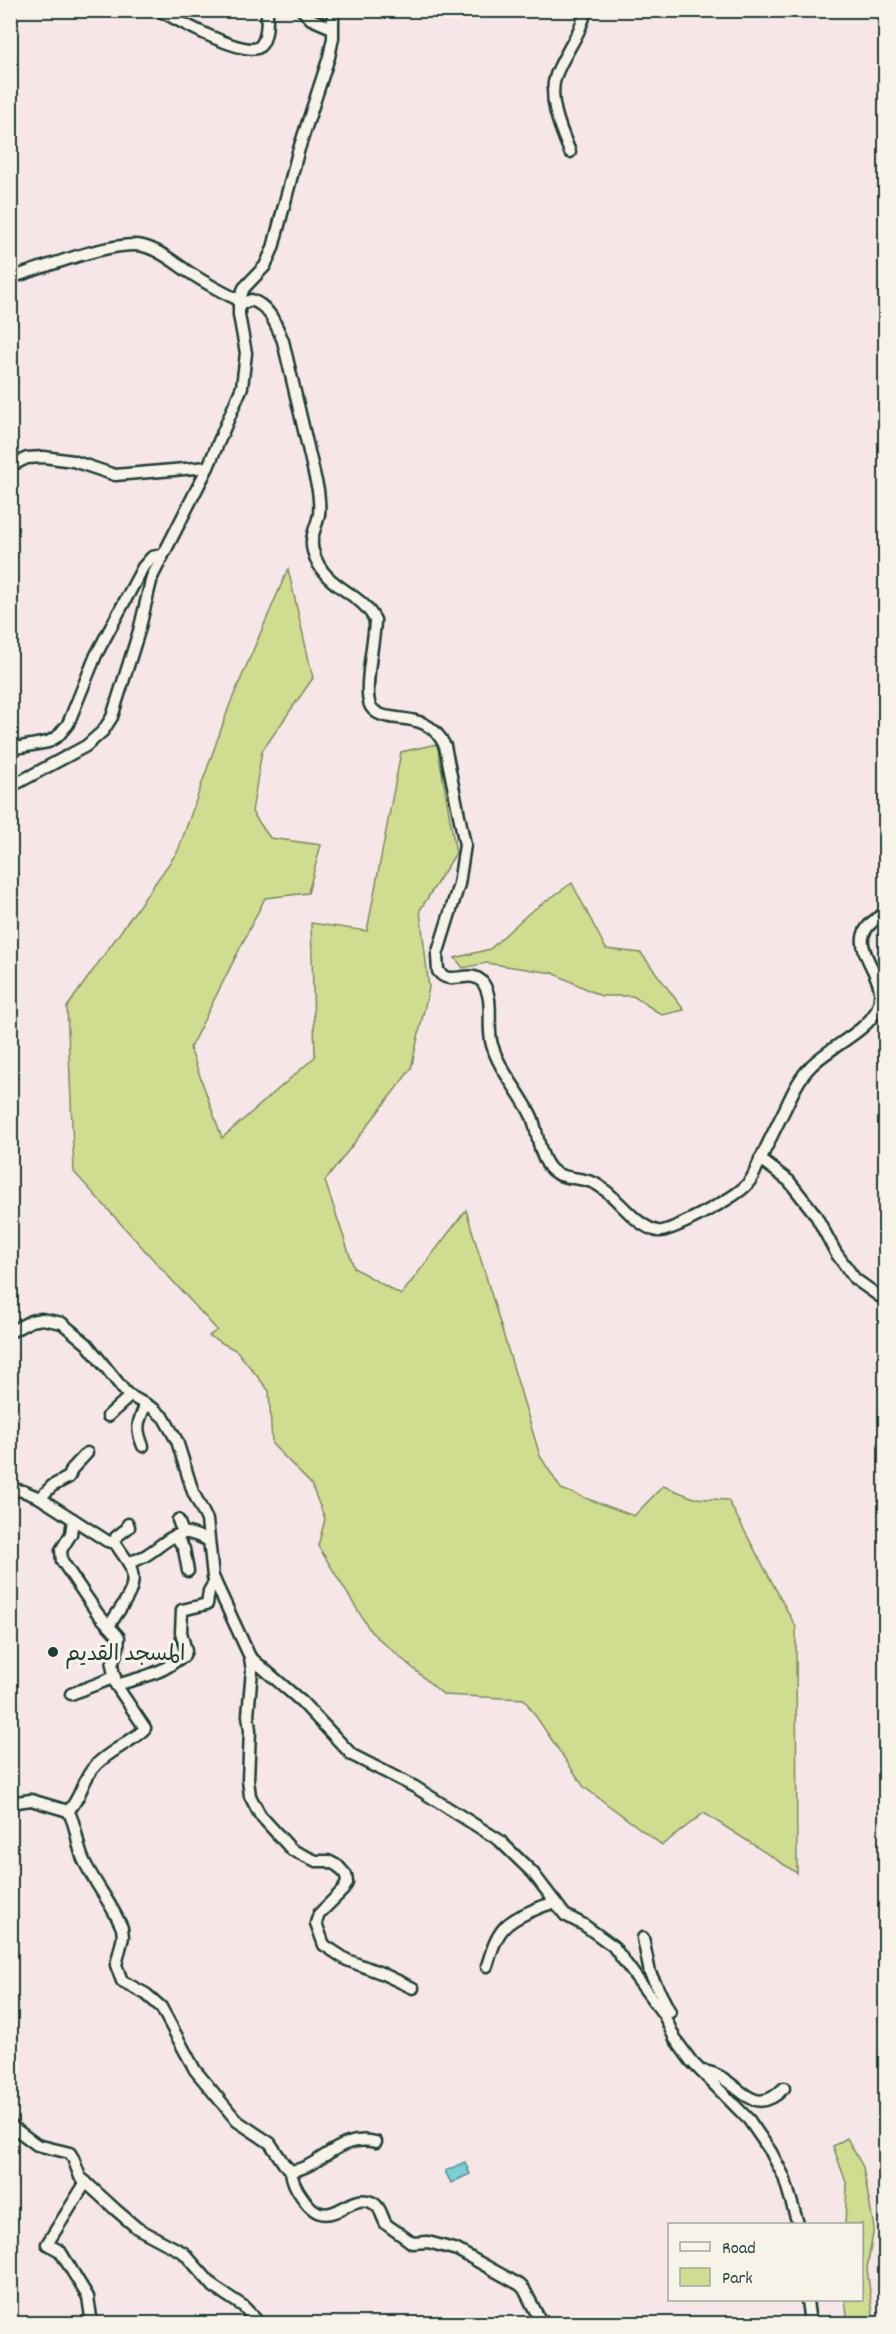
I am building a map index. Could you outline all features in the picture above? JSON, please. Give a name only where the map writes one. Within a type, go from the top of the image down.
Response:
[{"type":"street","points":[[159,10],[231,45],[251,50],[259,47],[264,41],[267,10]]},
{"type":"street","points":[[302,10],[311,19],[332,28]]},
{"type":"street","points":[[10,786],[74,753],[103,731],[118,703],[152,577],[208,467],[231,416],[245,372],[246,353],[239,302],[244,288],[265,266],[273,248],[298,152],[329,57],[333,38],[333,10]]},
{"type":"street","points":[[570,152],[559,125],[554,83],[556,74],[579,33],[585,10]]},
{"type":"street","points":[[10,278],[96,250],[143,245],[239,302],[250,300],[261,305],[272,317],[283,341],[318,490],[319,513],[313,529],[312,544],[320,569],[334,584],[360,603],[375,620],[368,691],[369,704],[372,709],[381,714],[427,724],[438,733],[445,746],[465,845],[459,885],[437,955],[438,971],[448,979],[475,977],[483,983],[488,995],[492,1048],[504,1073],[531,1116],[545,1163],[558,1174],[596,1184],[615,1197],[641,1222],[658,1232],[681,1225],[744,1188],[753,1176],[796,1086],[809,1067],[868,1022],[878,1008],[880,1001],[878,985],[864,948],[862,932],[869,923],[885,913]]},
{"type":"street","points":[[10,466],[27,458],[44,457],[73,461],[115,475],[208,467]]},
{"type":"street","points":[[10,749],[48,742],[58,736],[68,724],[93,662],[143,567],[152,557],[162,555]]},
{"type":"street","points":[[760,1159],[789,1181],[815,1214],[836,1253],[855,1280],[885,1301]]},
{"type":"street","points":[[10,1332],[31,1321],[42,1319],[62,1323],[87,1344],[130,1396],[146,1404],[164,1418],[177,1441],[193,1492],[207,1520],[211,1569],[215,1581],[250,1657],[252,1670],[248,1715],[250,1796],[260,1815],[292,1850],[316,1861],[328,1861],[338,1866],[346,1875],[347,1883],[343,1890],[319,1914],[316,1923],[324,1946],[413,1988]]},
{"type":"street","points":[[108,1416],[130,1396]]},
{"type":"street","points":[[143,1446],[137,1426],[146,1404]]},
{"type":"street","points":[[40,1498],[52,1486],[69,1477],[72,1469],[87,1453]]},
{"type":"street","points":[[10,1490],[23,1491],[40,1498],[73,1520],[116,1543],[134,1573],[134,1586],[110,1626]]},
{"type":"street","points":[[68,1811],[76,1802],[92,1768],[144,1728],[115,1681],[112,1665],[120,1642],[116,1632],[98,1614],[62,1561],[61,1551],[71,1534],[73,1520]]},
{"type":"street","points":[[178,1520],[188,1571]]},
{"type":"street","points":[[116,1543],[116,1537],[129,1527],[128,1524]]},
{"type":"street","points":[[128,1562],[148,1555],[179,1534],[192,1534],[208,1540]]},
{"type":"street","points":[[71,1694],[115,1681],[141,1678],[168,1667],[183,1657],[186,1651],[181,1632],[182,1611],[207,1604],[209,1591],[215,1581]]},
{"type":"street","points":[[250,1657],[302,1702],[352,1755],[415,1787],[500,1840],[533,1873],[565,1915],[584,1925],[613,1946],[664,2015],[681,2047],[749,2120],[771,2152],[784,2177],[798,2223]]},
{"type":"street","points":[[10,1803],[32,1800],[68,1811],[76,1828],[78,1846],[84,1861],[122,1928],[123,1937],[116,1965],[120,1978],[129,1987],[146,1994],[161,2007],[195,2070],[237,2121],[270,2143],[291,2171],[292,2179],[305,2202],[317,2211],[328,2214],[361,2200],[370,2201],[380,2210],[388,2226],[400,2232],[412,2243],[428,2242],[457,2250],[520,2285],[542,2324]]},
{"type":"street","points":[[487,1966],[490,1953],[503,1929],[535,1910],[555,1902]]},
{"type":"street","points":[[643,1938],[650,1973],[670,2012],[664,2015]]},
{"type":"street","points":[[701,2071],[721,2076],[755,2101],[777,2097],[784,2088]]},
{"type":"street","points":[[10,2125],[37,2145],[69,2153],[74,2158],[77,2172],[86,2182],[137,2228],[184,2253],[214,2287],[243,2306],[260,2324]]},
{"type":"street","points":[[291,2171],[300,2169],[328,2152],[353,2141],[376,2142]]},
{"type":"street","points":[[86,2182],[46,2244],[60,2251],[88,2297],[91,2317],[89,2324]]},
{"type":"street","points":[[807,2301],[810,2324]]},
{"type":"green space","points":[[288,569],[313,678],[262,751],[252,812],[270,838],[321,845],[308,893],[265,898],[190,1048],[222,1138],[315,1057],[311,923],[367,931],[401,752],[437,744],[456,853],[420,910],[429,988],[411,1069],[325,1181],[354,1268],[401,1295],[466,1210],[540,1456],[561,1489],[634,1516],[663,1486],[694,1498],[728,1500],[796,1627],[797,1873],[704,1813],[662,1845],[584,1787],[524,1699],[444,1695],[371,1632],[318,1546],[325,1519],[311,1484],[272,1444],[269,1391],[237,1351],[209,1336],[217,1330],[74,1172],[67,1007],[178,851],[230,704]]},
{"type":"green space","points":[[572,883],[606,949],[641,953],[684,1010],[662,1015],[633,996],[601,996],[553,973],[486,963],[463,968],[455,958],[490,949],[529,913]]},
{"type":"green space","points":[[847,2138],[863,2167],[874,2228],[867,2268],[874,2323],[848,2323],[845,2301],[863,2301],[863,2223],[845,2223],[847,2185],[833,2146]]},
{"type":"water","points":[[465,2162],[470,2174],[451,2183],[445,2171]]},
{"type":"place","name":"المسجد القديم","points":[[53,1652]]}]
